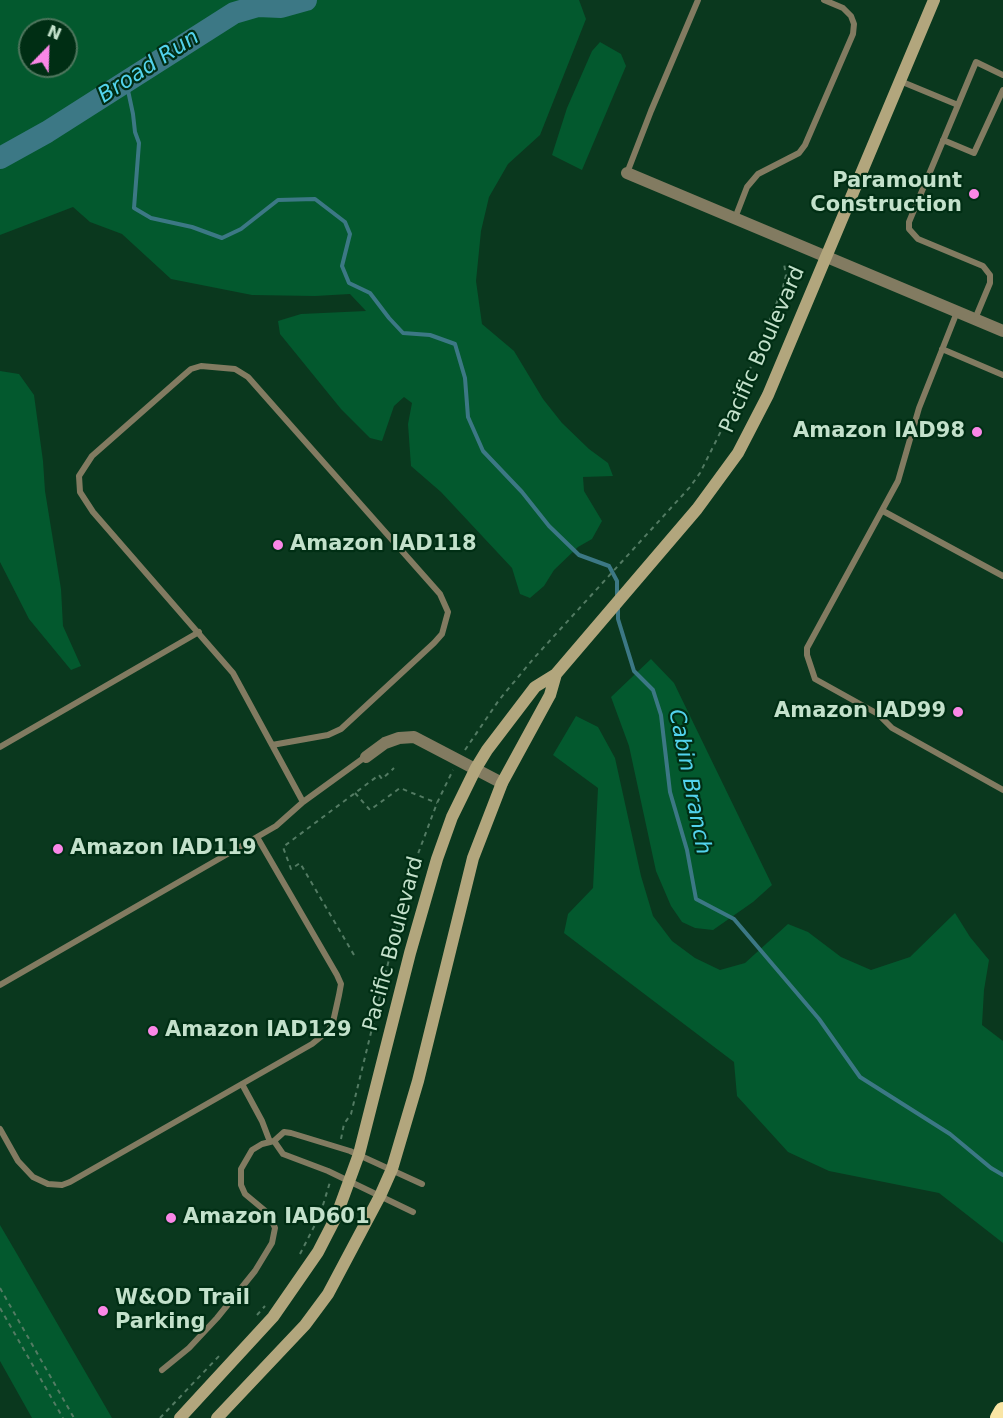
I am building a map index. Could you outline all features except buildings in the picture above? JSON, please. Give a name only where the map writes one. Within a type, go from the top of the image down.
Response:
[{"type":"highway","points":[[999,1418],[1003,1411]]},
{"type":"main road","name":"Pacific Boulevard","points":[[180,1418],[242,1352],[297,1286],[318,1252],[336,1217],[359,1154],[410,953],[452,816],[487,750],[535,687],[556,674],[696,509],[738,453],[761,410],[934,0]]},
{"type":"main road","name":"Pacific Boulevard","points":[[217,1418],[305,1325],[322,1302],[347,1261],[381,1196],[392,1169],[418,1082],[473,858],[502,783],[550,695],[556,674]]},
{"type":"street","points":[[627,173],[1003,331]]},
{"type":"street","points":[[366,757],[385,743],[399,738],[414,737],[502,783]]},
{"type":"lane","points":[[627,173],[698,0]]},
{"type":"lane","points":[[735,218],[747,188],[758,174],[790,159],[805,145],[853,33],[854,24],[851,16],[843,8],[824,0]]},
{"type":"lane","points":[[975,319],[990,283],[990,274],[983,266],[918,239],[909,229],[909,222],[976,62],[1003,75]]},
{"type":"lane","points":[[900,81],[958,105]]},
{"type":"lane","points":[[943,140],[974,153],[1003,90]]},
{"type":"lane","points":[[957,312],[919,408],[898,481],[807,648],[815,679],[878,714],[892,728],[1003,790]]},
{"type":"lane","points":[[942,349],[1003,375]]},
{"type":"lane","points":[[272,745],[328,735],[341,729],[442,634],[448,612],[440,594],[248,377],[235,369],[201,366],[191,369],[92,456],[80,476],[80,492],[86,504],[233,673],[272,745],[303,802]]},
{"type":"lane","points":[[883,511],[1003,576]]},
{"type":"lane","points":[[0,747],[199,632]]},
{"type":"lane","points":[[0,985],[276,826],[303,802],[366,757]]},
{"type":"lane","points":[[0,1129],[18,1161],[33,1177],[48,1184],[62,1185],[312,1044],[328,1031],[333,1022],[341,984],[332,964],[257,837]]},
{"type":"lane","points":[[242,1084],[272,1142],[283,1154],[332,1173],[413,1212]]},
{"type":"lane","points":[[162,1370],[189,1348],[216,1318],[255,1271],[272,1243],[275,1235],[273,1221],[269,1214],[245,1194],[240,1179],[247,1156],[258,1146],[272,1142],[284,1132],[359,1154],[422,1184]]},
{"type":"path","points":[[339,1147],[344,1124],[351,1114],[409,878],[436,803],[474,735],[499,700],[534,658],[690,487],[710,455],[742,389],[783,287],[786,275],[784,264]]},
{"type":"path","points":[[354,955],[300,862],[291,869],[283,847],[379,775],[382,779],[394,768]]},
{"type":"path","points":[[355,793],[370,810],[400,788],[436,803]]},
{"type":"path","points":[[297,1260],[320,1215],[332,1173]]},
{"type":"path","points":[[0,1288],[74,1418]]},
{"type":"path","points":[[254,1318],[266,1304]]},
{"type":"path","points":[[0,1308],[63,1418]]},
{"type":"path","points":[[160,1418],[225,1349]]},
{"type":"green space","points":[[0,0],[579,0],[586,19],[540,135],[508,164],[489,197],[481,231],[476,281],[482,324],[514,351],[543,399],[562,423],[589,449],[608,463],[613,476],[583,477],[584,491],[602,521],[592,539],[578,547],[554,570],[544,586],[530,598],[520,594],[512,568],[441,492],[411,466],[408,424],[412,403],[404,397],[394,406],[382,441],[370,438],[341,409],[280,334],[278,321],[301,314],[366,311],[350,294],[252,295],[171,279],[122,234],[90,222],[73,207],[0,235]]},
{"type":"green space","points":[[600,42],[621,54],[626,66],[582,170],[552,155],[567,108],[592,51]]},
{"type":"green space","points":[[0,371],[19,374],[34,395],[45,491],[61,589],[63,626],[81,666],[71,670],[29,619],[0,562]]},
{"type":"green space","points":[[651,659],[674,683],[772,885],[753,902],[713,930],[695,928],[682,922],[671,906],[656,871],[629,746],[611,697]]},
{"type":"green space","points":[[576,716],[598,727],[615,758],[641,876],[653,916],[672,941],[695,958],[720,970],[745,963],[788,924],[808,932],[841,957],[871,970],[910,957],[955,913],[970,937],[989,960],[982,1025],[1003,1041],[1003,1243],[939,1193],[829,1171],[788,1152],[737,1096],[734,1062],[564,933],[568,914],[593,888],[598,788],[553,755]]},
{"type":"green space","points":[[0,1225],[112,1418],[32,1418],[0,1361]]},
{"type":"waterway","name":"Broad Run","points":[[0,158],[47,132],[234,13],[258,6],[281,7],[306,0]]},
{"type":"waterway","name":"Cabin Branch","points":[[126,81],[139,143],[134,208],[151,218],[192,227],[222,238],[241,229],[278,200],[315,199],[345,222],[350,234],[342,266],[349,283],[370,293],[403,333],[430,335],[455,344],[465,378],[468,417],[483,451],[522,492],[549,526],[579,555],[609,566],[617,581],[617,596]]},
{"type":"waterway","name":"Cabin Branch","points":[[618,607],[618,619],[634,671],[653,690],[661,715],[670,792],[687,850],[696,899],[734,919],[819,1019],[860,1077],[950,1134],[991,1168],[1003,1175]]},
{"type":"place","name":"Paramount Construction","points":[[974,194]]},
{"type":"place","name":"Amazon IAD98","points":[[977,432]]},
{"type":"place","name":"Amazon IAD118","points":[[278,545]]},
{"type":"place","name":"Amazon IAD99","points":[[958,712]]},
{"type":"place","name":"Amazon IAD119","points":[[58,849]]},
{"type":"place","name":"Amazon IAD129","points":[[153,1031]]},
{"type":"place","name":"Amazon IAD601","points":[[171,1218]]},
{"type":"place","name":"W&OD Trail Parking","points":[[103,1311]]}]
